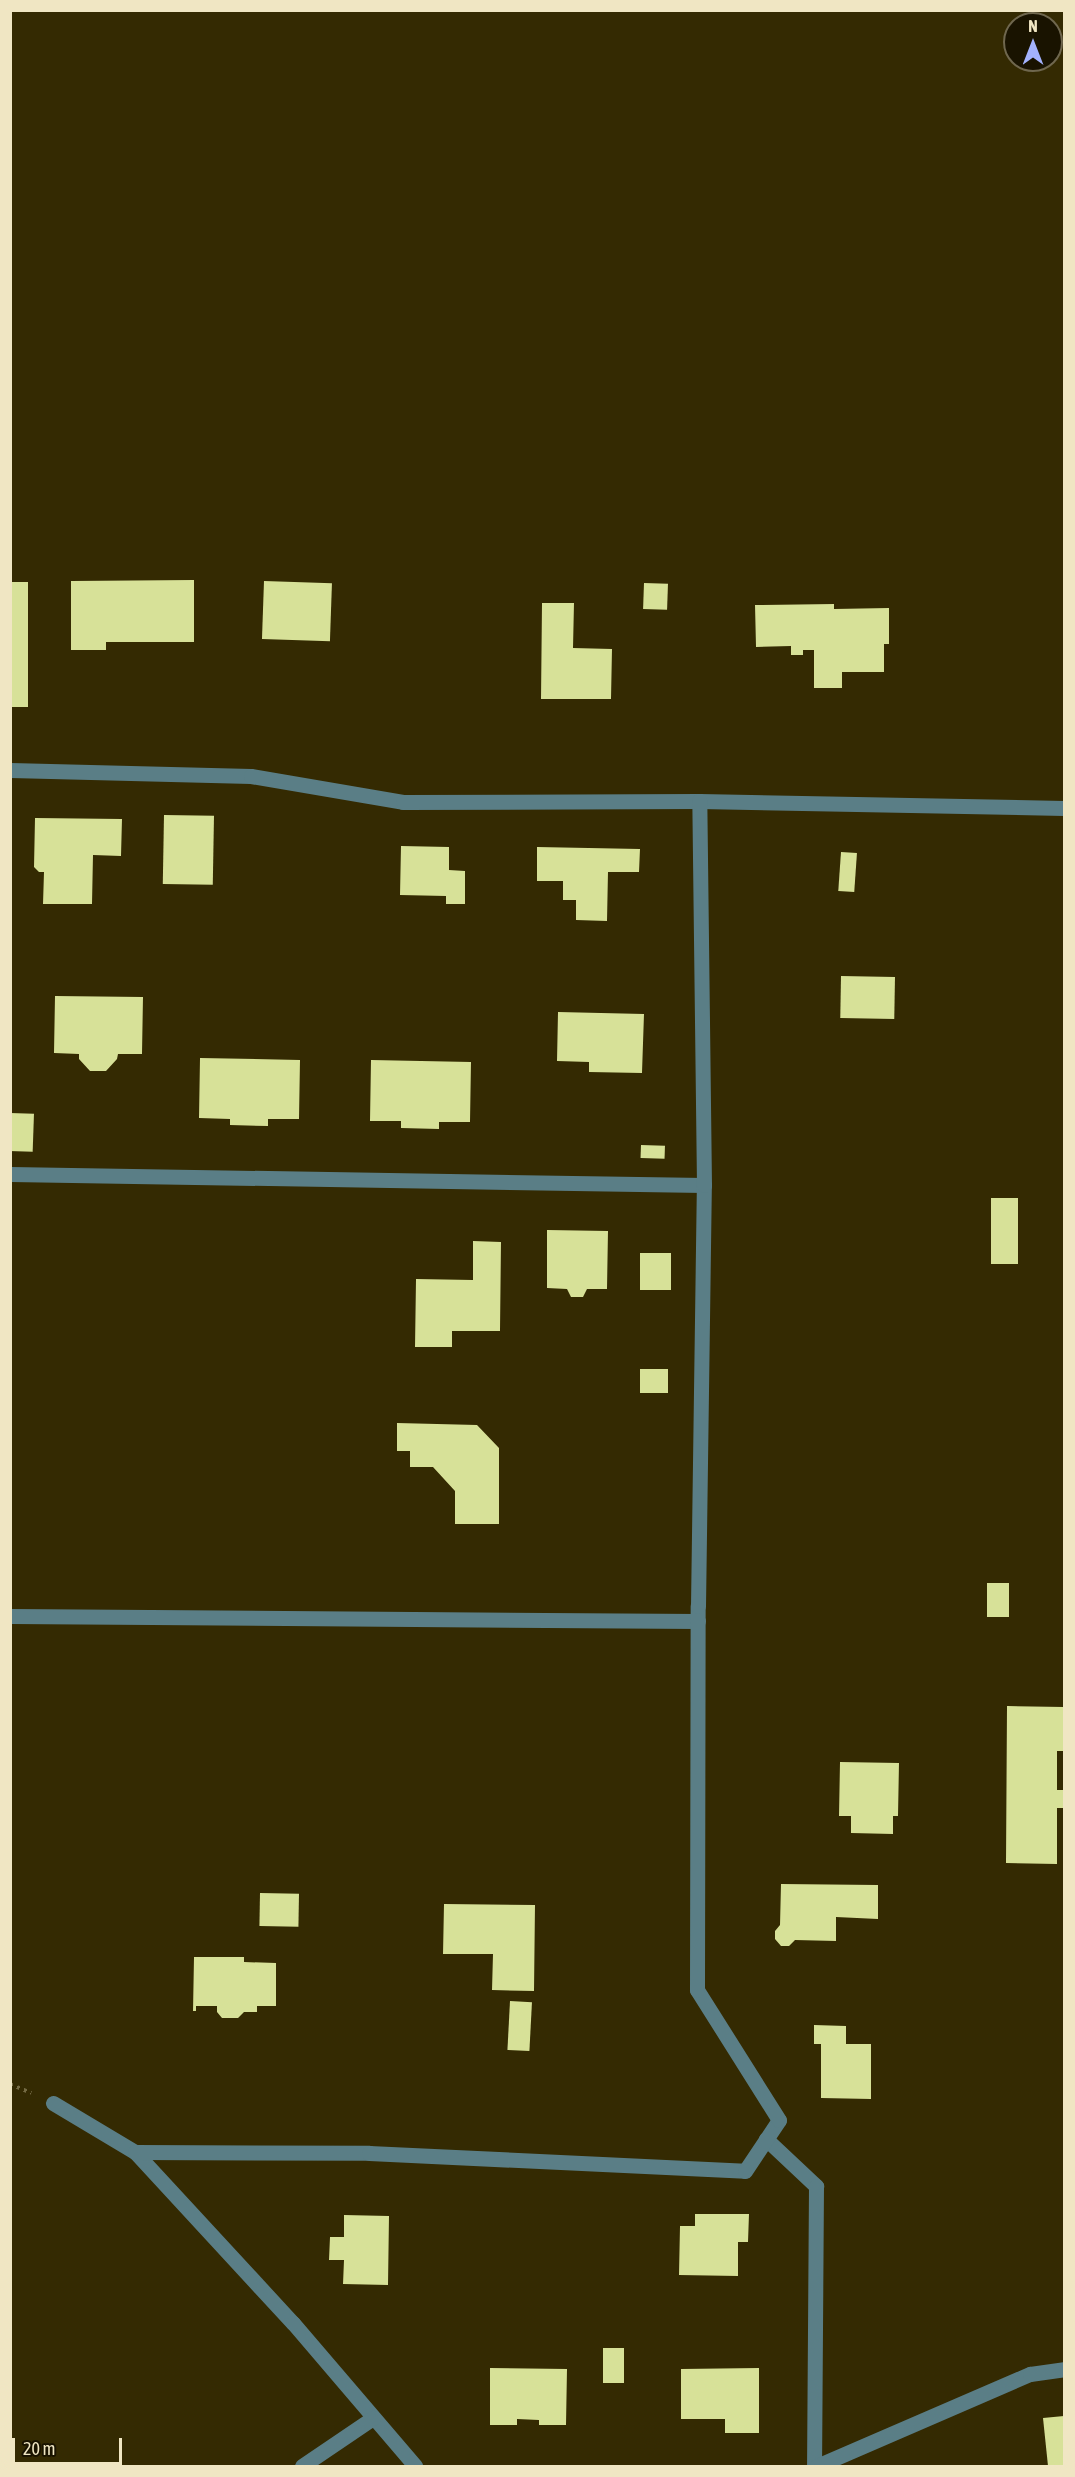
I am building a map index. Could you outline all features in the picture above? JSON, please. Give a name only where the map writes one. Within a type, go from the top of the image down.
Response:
[{"type":"street","points":[[10,770],[251,776],[403,802],[699,801],[1065,808]]},
{"type":"street","points":[[135,2152],[369,2153],[745,2171],[779,2120],[697,1990],[698,1621],[704,1185],[699,801]]},
{"type":"street","points":[[10,1174],[704,1185]]},
{"type":"street","points":[[10,1616],[698,1621]]},
{"type":"street","points":[[53,2103],[135,2152],[293,2323],[415,2466]]},
{"type":"street","points":[[766,2139],[816,2186],[816,2466],[1029,2374],[1065,2369]]},
{"type":"street","points":[[302,2466],[373,2418]]},
{"type":"building","points":[[194,580],[194,642],[106,642],[106,650],[71,650],[71,581]]},
{"type":"building","points":[[264,581],[332,583],[330,641],[262,639]]},
{"type":"building","points":[[10,582],[28,582],[28,707],[10,707]]},
{"type":"building","points":[[644,583],[668,584],[667,610],[643,609]]},
{"type":"building","points":[[542,603],[574,603],[573,648],[612,649],[611,699],[541,699]]},
{"type":"building","points":[[834,604],[834,609],[889,608],[889,644],[884,644],[884,672],[842,672],[842,688],[814,688],[814,650],[803,650],[803,655],[791,655],[791,646],[756,647],[755,605]]},
{"type":"building","points":[[164,815],[214,816],[213,885],[163,884]]},
{"type":"building","points":[[35,818],[122,819],[121,856],[93,855],[92,904],[43,904],[44,872],[39,872],[34,867]]},
{"type":"building","points":[[401,846],[449,847],[449,870],[465,871],[465,904],[446,904],[446,896],[400,895]]},
{"type":"building","points":[[537,847],[640,849],[639,872],[608,872],[607,921],[576,920],[576,900],[563,900],[563,881],[537,881]]},
{"type":"building","points":[[841,852],[857,853],[854,892],[838,891]]},
{"type":"building","points":[[841,976],[895,977],[894,1019],[840,1018]]},
{"type":"building","points":[[55,996],[143,997],[142,1054],[118,1054],[117,1059],[106,1071],[90,1071],[79,1059],[79,1054],[54,1053]]},
{"type":"building","points":[[558,1012],[644,1014],[642,1073],[589,1072],[589,1062],[557,1061]]},
{"type":"building","points":[[200,1058],[300,1060],[299,1119],[268,1119],[268,1126],[230,1125],[230,1119],[199,1118]]},
{"type":"building","points":[[371,1060],[471,1062],[470,1122],[439,1122],[439,1129],[401,1128],[401,1121],[370,1121]]},
{"type":"building","points":[[10,1113],[34,1114],[33,1152],[10,1151]]},
{"type":"building","points":[[641,1145],[665,1146],[665,1159],[641,1158]]},
{"type":"building","points":[[991,1198],[1018,1198],[1018,1264],[991,1264]]},
{"type":"building","points":[[547,1230],[608,1231],[607,1289],[587,1289],[583,1297],[571,1297],[567,1289],[547,1288]]},
{"type":"building","points":[[473,1241],[501,1242],[500,1331],[452,1331],[452,1347],[415,1347],[416,1279],[473,1280]]},
{"type":"building","points":[[640,1253],[671,1253],[671,1290],[640,1290]]},
{"type":"building","points":[[640,1369],[668,1369],[668,1393],[640,1393]]},
{"type":"building","points":[[397,1423],[477,1425],[499,1448],[499,1524],[455,1524],[455,1491],[433,1467],[410,1467],[410,1451],[397,1451]]},
{"type":"building","points":[[987,1583],[1009,1583],[1009,1617],[987,1617]]},
{"type":"building","points":[[1007,1706],[1064,1707],[1064,1751],[1057,1751],[1057,1790],[1064,1790],[1064,1808],[1057,1808],[1057,1864],[1006,1863]]},
{"type":"building","points":[[840,1762],[899,1763],[898,1816],[893,1816],[893,1834],[851,1833],[851,1816],[839,1816]]},
{"type":"building","points":[[781,1884],[878,1885],[878,1919],[836,1917],[836,1941],[795,1940],[789,1946],[781,1946],[775,1939],[775,1931],[780,1925]]},
{"type":"building","points":[[260,1893],[299,1894],[298,1927],[259,1926]]},
{"type":"building","points":[[444,1904],[535,1905],[534,1991],[492,1990],[493,1954],[443,1954]]},
{"type":"building","points":[[194,1957],[244,1957],[244,1962],[276,1963],[276,2006],[257,2006],[257,2012],[244,2012],[238,2018],[222,2018],[217,2012],[217,2006],[196,2006],[196,2011],[193,2011]]},
{"type":"building","points":[[510,2001],[532,2002],[529,2051],[507,2050]]},
{"type":"building","points":[[814,2025],[846,2026],[846,2044],[871,2044],[871,2099],[821,2098],[821,2044],[814,2044]]},
{"type":"building","points":[[695,2214],[749,2214],[748,2242],[738,2242],[738,2276],[679,2275],[680,2226],[695,2226]]},
{"type":"building","points":[[344,2215],[389,2216],[388,2285],[343,2284],[344,2260],[329,2260],[330,2237],[344,2237]]},
{"type":"building","points":[[603,2348],[624,2348],[624,2383],[603,2383]]},
{"type":"building","points":[[490,2368],[567,2369],[566,2425],[539,2425],[539,2420],[517,2419],[517,2425],[490,2425]]},
{"type":"building","points":[[759,2368],[759,2433],[725,2433],[725,2419],[681,2419],[681,2369]]},
{"type":"building","points":[[1064,2416],[1064,2466],[1048,2466],[1043,2418]]}]
